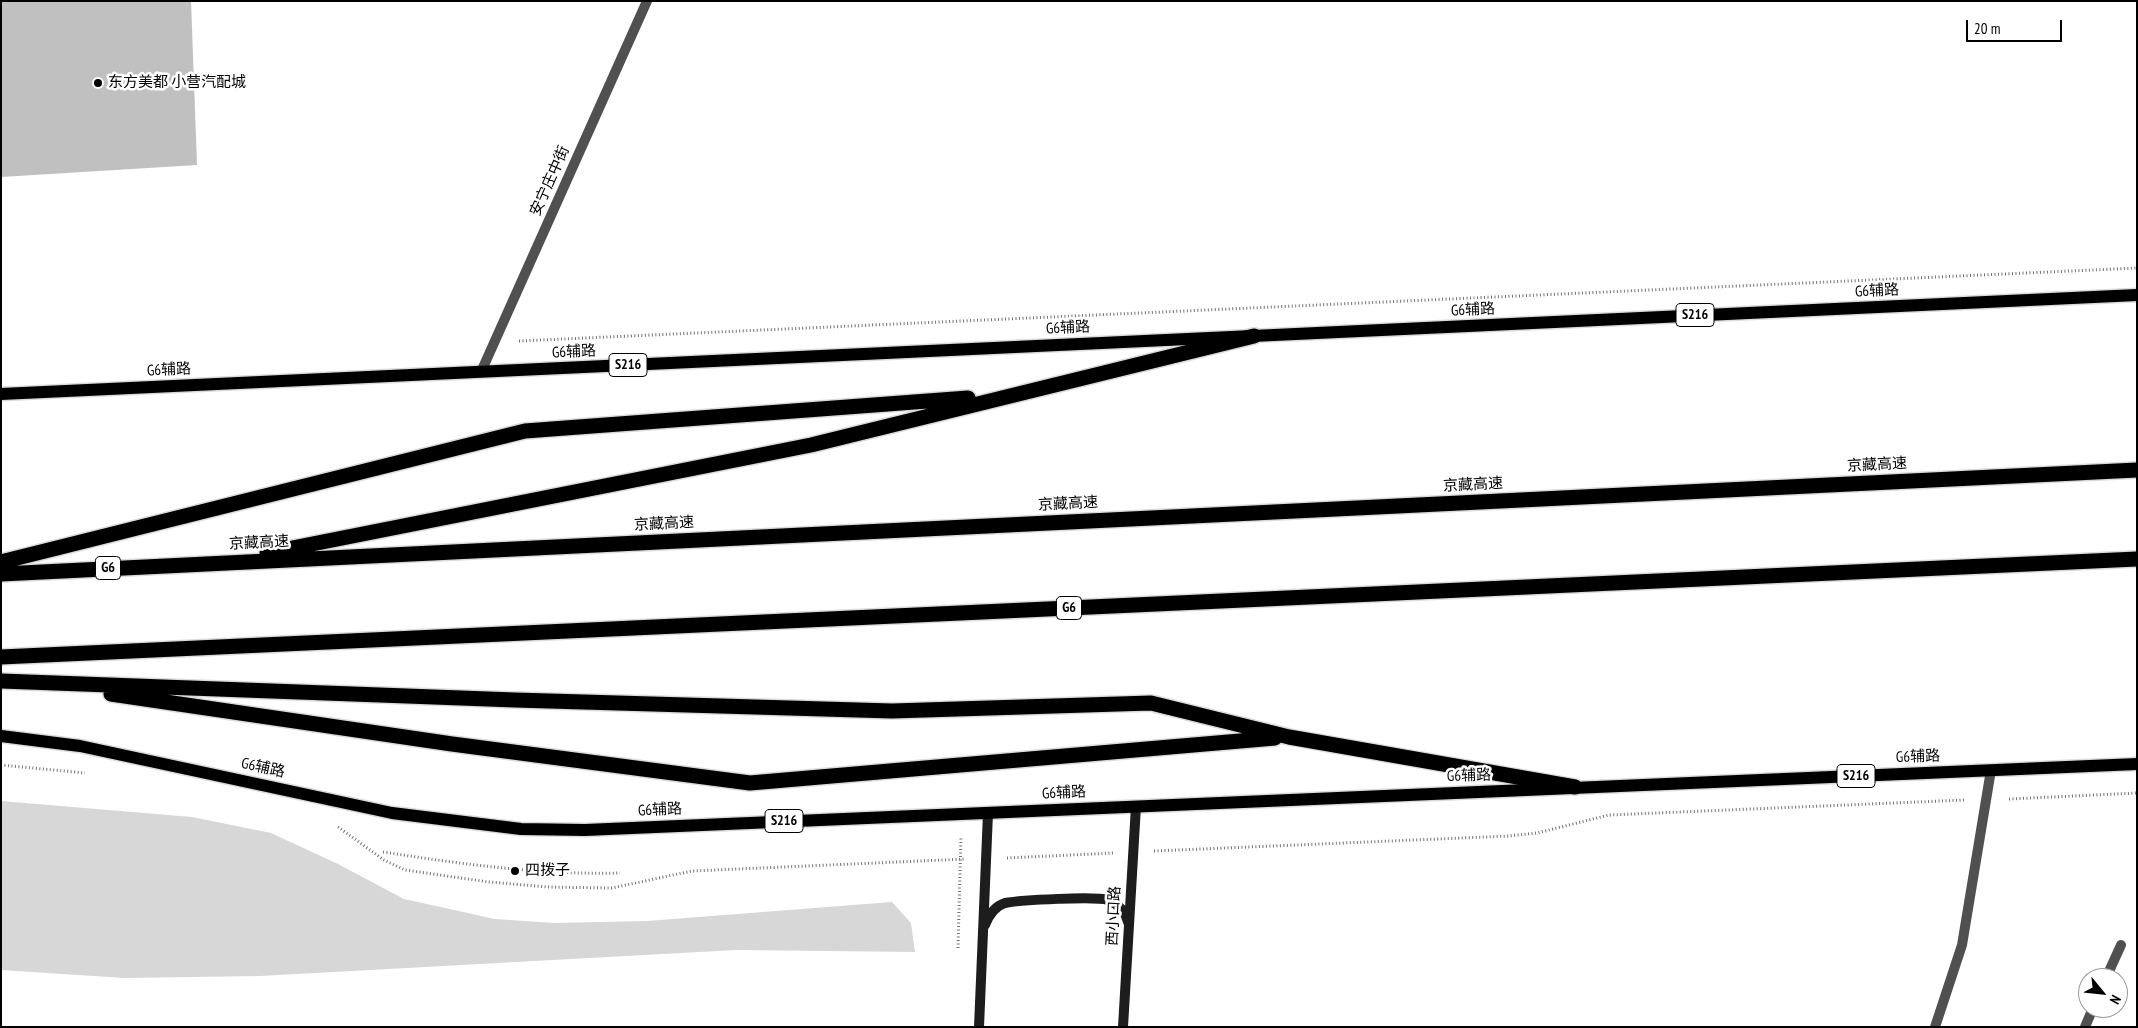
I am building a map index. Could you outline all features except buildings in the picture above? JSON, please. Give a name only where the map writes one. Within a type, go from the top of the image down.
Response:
[{"type":"highway","points":[[215,563],[811,445],[1254,336]]},
{"type":"highway","points":[[1,562],[525,431],[1010,395]]},
{"type":"highway","name":"京藏高速","points":[[1,574],[2137,470]]},
{"type":"highway","name":"G6","points":[[1,657],[2137,559]]},
{"type":"highway","points":[[1,681],[892,711],[1152,703],[1289,737],[1575,787]]},
{"type":"highway","points":[[38,683],[452,744],[750,783],[1289,737]]},
{"type":"main road","name":"G6辅路","points":[[1,394],[2137,295]]},
{"type":"main road","name":"G6辅路","points":[[1,736],[80,746],[392,813],[521,829],[586,830],[2137,764]]},
{"type":"main road","name":"西小口路","points":[[1123,1027],[1136,806]]},
{"type":"main road","points":[[979,1027],[988,813]]},
{"type":"main road","points":[[983,931],[988,919],[1002,904],[1101,899],[1115,904],[1123,911],[1128,919],[1129,928]]},
{"type":"street","name":"安宁庄中街","points":[[481,372],[647,1]]},
{"type":"street","points":[[1935,1027],[1962,945],[1991,770]]},
{"type":"street","points":[[2110,968],[2120,945]]},
{"type":"path","points":[[494,342],[2137,268]]},
{"type":"path","points":[[958,950],[962,813]]},
{"type":"path","points":[[382,852],[515,870],[620,874]]},
{"type":"shaded area","points":[[1,801],[192,817],[271,833],[338,864],[404,899],[495,919],[554,923],[647,921],[892,902],[911,923],[915,952],[736,950],[260,976],[124,978],[1,970]]},
{"type":"place","name":"东方美都 小营汽配城","points":[[98,83]]},
{"type":"place","name":"四拨子","points":[[515,871]]}]
